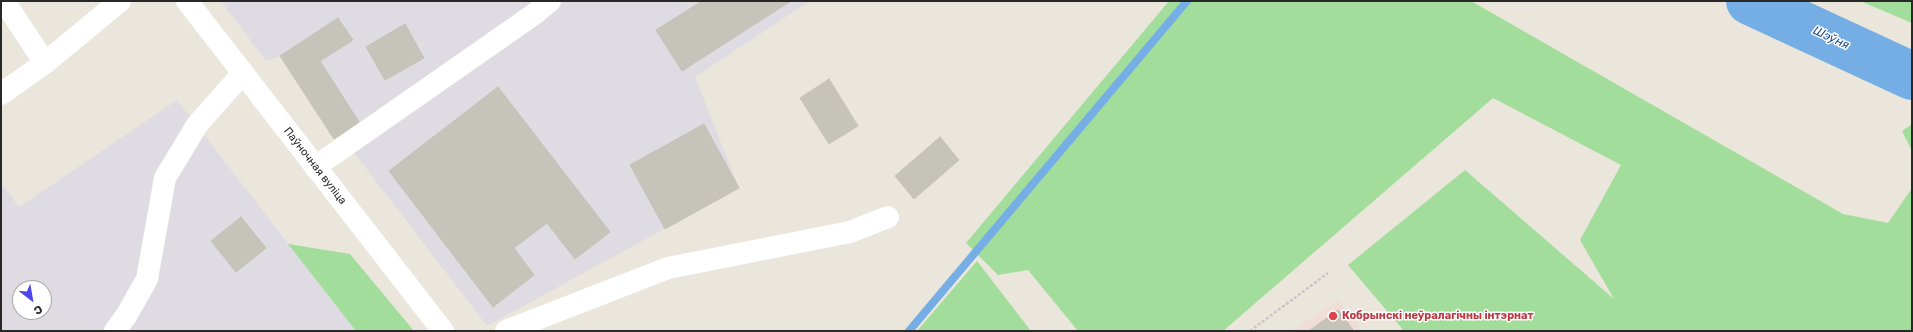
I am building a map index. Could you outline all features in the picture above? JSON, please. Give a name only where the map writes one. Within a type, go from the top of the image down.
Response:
[{"type":"street","points":[[4,1],[45,63]]},
{"type":"street","points":[[1,94],[45,63],[120,1]]},
{"type":"street","name":"Паўночная вуліца","points":[[187,1],[443,331]]},
{"type":"street","points":[[315,167],[533,15],[550,1]]},
{"type":"street","points":[[115,331],[126,316],[147,279],[165,178],[197,125],[243,73]]},
{"type":"street","points":[[506,331],[668,268],[850,232],[888,217]]},
{"type":"path","points":[[1250,331],[1328,273]]},
{"type":"shaded area","points":[[221,1],[810,1],[695,77],[739,188],[487,326],[280,56],[266,61]]},
{"type":"shaded area","points":[[177,100],[356,331],[1,331],[1,183],[19,207]]},
{"type":"shaded area","name":"Кобрынскі неўралагічны інтэрнат","points":[[1339,300],[1362,331],[1292,331]]},
{"type":"green space","points":[[1169,1],[1471,1],[1843,214],[1888,223],[1912,188],[1912,331],[1404,331],[1348,265],[1465,170],[1614,299],[1580,240],[1621,165],[1493,98],[1223,331],[1078,331],[1028,270],[998,275],[966,243]]},
{"type":"green space","points":[[1860,1],[1912,1],[1912,23]]},
{"type":"green space","points":[[1912,124],[1912,151],[1902,131]]},
{"type":"green space","points":[[288,244],[350,254],[414,331],[356,331]]},
{"type":"green space","points":[[977,261],[1031,331],[917,331]]},
{"type":"building","points":[[702,1],[791,1],[682,71],[656,30]]},
{"type":"building","points":[[338,18],[353,40],[320,61],[359,122],[334,139],[280,56]]},
{"type":"building","points":[[405,24],[424,58],[385,80],[366,47]]},
{"type":"building","points":[[829,79],[858,126],[829,144],[800,98]]},
{"type":"building","points":[[498,87],[610,232],[575,259],[547,223],[514,248],[534,275],[493,307],[389,171]]},
{"type":"building","points":[[704,124],[739,188],[665,229],[630,165]]},
{"type":"building","points":[[940,137],[959,160],[914,199],[895,176]]},
{"type":"building","points":[[241,217],[266,248],[236,272],[211,241]]},
{"type":"building","points":[[1338,310],[1354,331],[1309,331]]},
{"type":"waterway","points":[[909,331],[1187,1]]},
{"type":"waterway","name":"Шэўня","points":[[1750,1],[1912,76]]},
{"type":"place","name":"Кобрынскі неўралагічны інтэрнат","points":[[1333,316]]}]
